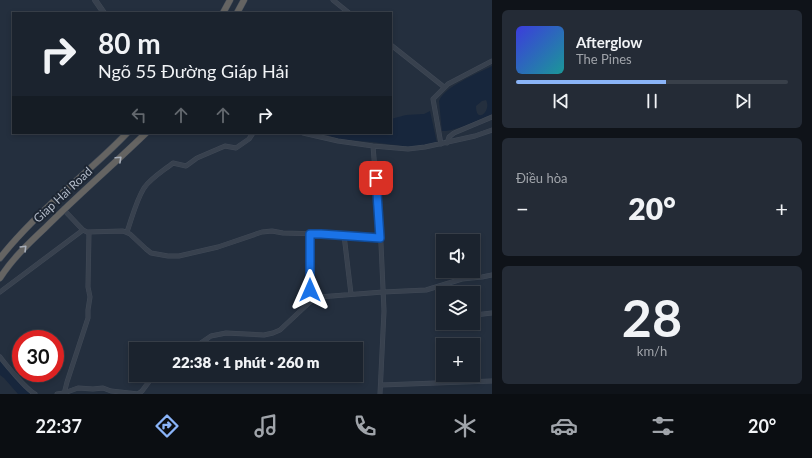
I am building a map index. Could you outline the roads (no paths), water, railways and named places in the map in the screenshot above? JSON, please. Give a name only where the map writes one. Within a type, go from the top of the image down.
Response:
[{"type":"highway","points":[[224,12],[230,0]]},
{"type":"highway","points":[[238,12],[244,0]]},
{"type":"highway","name":"Giap Hai Road","points":[[0,258],[30,225],[126,134]]},
{"type":"highway","name":"Giap Hai Road","points":[[0,278],[18,254],[63,209],[145,134]]},
{"type":"highway","points":[[76,181],[84,190]]},
{"type":"highway","points":[[30,225],[39,233]]},
{"type":"street","points":[[95,0],[103,12]]},
{"type":"street","points":[[333,0],[349,12]]},
{"type":"street","points":[[392,46],[444,87]]},
{"type":"street","points":[[441,144],[433,99],[448,84],[492,61]]},
{"type":"street","points":[[447,143],[449,137],[454,133],[492,117]]},
{"type":"street","points":[[307,134],[338,141],[408,149],[447,143],[492,130]]},
{"type":"street","points":[[127,232],[139,198],[144,188],[151,180],[173,163],[186,166],[197,158],[225,146],[236,148],[249,139],[252,134]]},
{"type":"street","points":[[373,146],[384,318],[380,394]]},
{"type":"street","points":[[63,209],[83,230],[89,232],[112,230],[127,232],[151,253],[168,256],[179,256],[218,247],[262,232],[272,231],[284,233],[380,238]]},
{"type":"street","points":[[0,292],[83,230]]},
{"type":"street","points":[[64,394],[88,318],[90,297],[88,287],[89,232]]},
{"type":"street","points":[[310,234],[310,302]]},
{"type":"street","points":[[344,235],[351,294]]},
{"type":"street","points":[[202,342],[211,336],[226,333],[264,335],[273,333],[280,330],[310,302],[319,297],[426,290],[462,279],[492,275]]},
{"type":"street","points":[[480,314],[492,313]]},
{"type":"street","points":[[0,357],[32,393],[35,394]]},
{"type":"street","points":[[381,384],[492,381]]},
{"type":"street","points":[[57,394],[64,394],[78,388],[103,388],[111,391],[138,394],[149,382]]},
{"type":"water","points":[[492,66],[492,114],[475,122],[447,131],[442,131],[439,101],[442,96],[470,76]],"holes":[[[486,100],[487,104],[485,112],[478,115],[476,106],[482,101]]]},
{"type":"water","points":[[430,111],[437,143],[410,147],[338,139],[325,134],[392,134],[392,119],[406,115],[424,114]]},
{"type":"water","points":[[0,359],[12,373],[12,382],[19,382],[31,394],[18,394],[0,375]]}]
